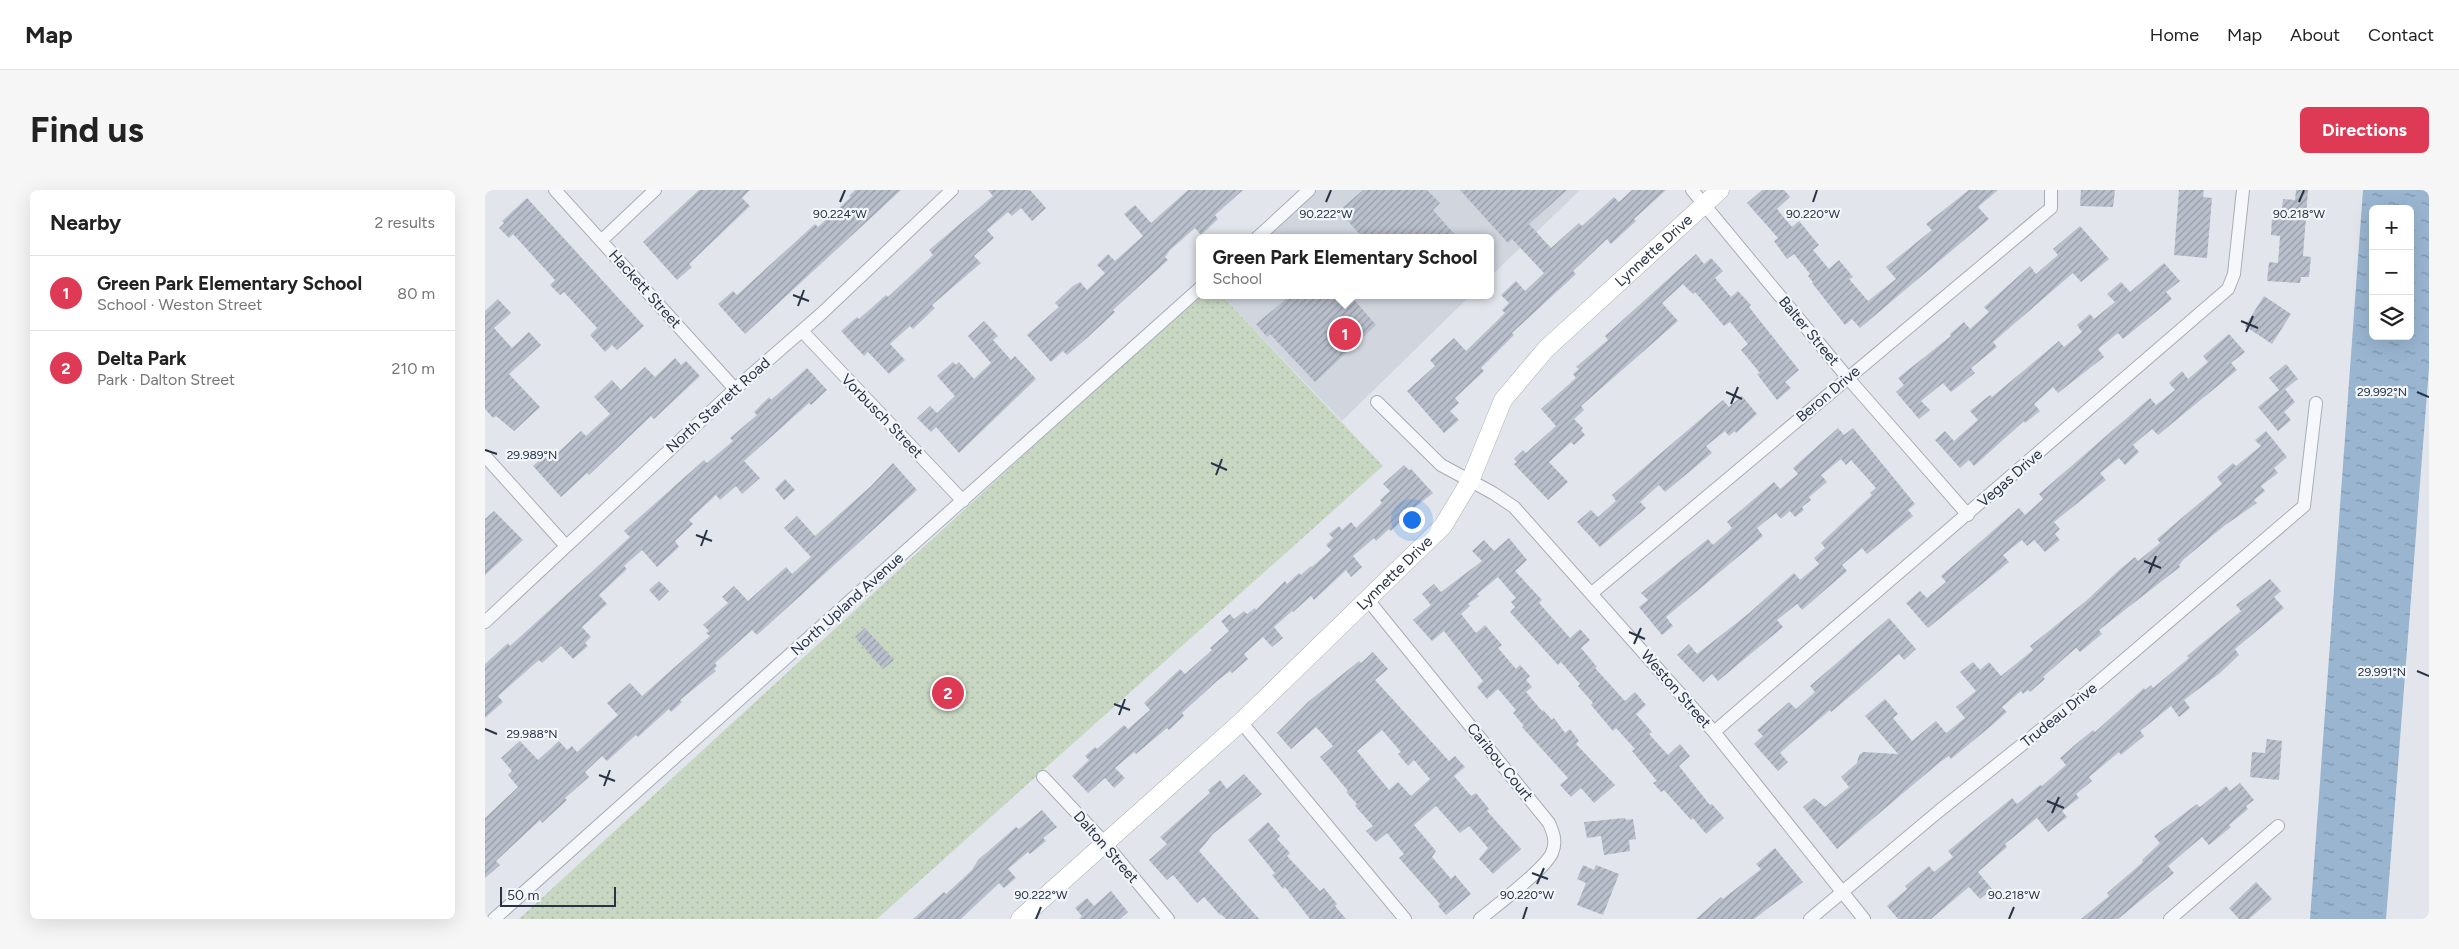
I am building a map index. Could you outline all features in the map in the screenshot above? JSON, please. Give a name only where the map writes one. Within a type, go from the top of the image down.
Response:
[{"type":"street","name":"Hackett Street","points":[[555,190],[735,389]]},
{"type":"street","points":[[601,241],[655,190]]},
{"type":"street","name":"North Starrett Road","points":[[485,622],[735,389],[802,331],[953,190]]},
{"type":"street","points":[[1261,234],[1309,190]]},
{"type":"street","name":"Balter Street","points":[[1692,190],[1847,377],[1968,515]]},
{"type":"street","name":"Lynnette Drive","points":[[1020,919],[1104,842],[1241,722],[1443,526],[1470,481],[1503,400],[1546,349],[1720,190]]},
{"type":"street","name":"Beron Drive","points":[[1592,593],[1847,377],[2051,208],[2051,190]]},
{"type":"street","name":"Vegas Drive","points":[[1714,732],[1968,515],[2228,288],[2234,274],[2243,190]]},
{"type":"street","name":"North Upland Avenue","points":[[494,919],[1196,292]]},
{"type":"street","name":"Vorbusch Street","points":[[802,331],[963,500]]},
{"type":"street","name":"Weston Street","points":[[1377,402],[1441,465],[1493,493],[1514,507],[1714,732],[1864,919]]},
{"type":"street","name":"Trudeau Drive","points":[[1810,919],[2068,708],[2304,506],[2316,403]]},
{"type":"street","points":[[485,456],[566,546]]},
{"type":"street","name":"Caribou Court","points":[[1368,600],[1549,823],[1555,838],[1553,852],[1544,864],[1480,919]]},
{"type":"street","points":[[1241,722],[1405,919]]},
{"type":"street","name":"Dalton Street","points":[[1043,777],[1104,842],[1168,919]]},
{"type":"street","points":[[2170,919],[2279,826]]},
{"type":"shaded area","points":[[1313,190],[1580,190],[1494,273],[1494,234],[1264,234]]},
{"type":"shaded area","points":[[1225,299],[1467,299],[1342,421]]},
{"type":"green space","points":[[1196,297],[1196,299],[1225,299],[1383,466],[877,919],[519,919]]},
{"type":"water","points":[[2363,190],[2429,190],[2429,368],[2386,919],[2310,919]]},
{"type":"building","points":[[699,190],[750,190],[742,198],[750,206],[689,264],[692,267],[677,280],[643,242]]},
{"type":"building","points":[[855,190],[901,190],[745,334],[718,304],[733,291],[737,295],[815,224],[818,227],[851,197],[849,196]]},
{"type":"building","points":[[988,190],[1030,190],[1046,208],[1032,221],[1021,208],[1012,216],[1008,212],[987,230],[994,238],[974,256],[981,263],[932,305],[935,308],[913,329],[910,326],[890,344],[905,360],[889,374],[868,352],[864,356],[841,331],[857,317],[859,319],[886,295],[888,297],[933,255],[929,250],[993,196]]},
{"type":"building","points":[[1188,190],[1243,190],[1215,215],[1218,219],[1202,234],[1195,228],[1170,250],[1165,257],[1168,260],[1113,310],[1115,312],[1087,338],[1067,355],[1063,351],[1051,362],[1027,335],[1059,307],[1055,303],[1073,286],[1080,282],[1087,290],[1105,273],[1097,265],[1108,254],[1115,261],[1143,236],[1124,214],[1135,205],[1151,223]]},
{"type":"building","points":[[1363,190],[1427,190],[1440,203],[1433,210],[1454,234],[1359,234],[1339,211]]},
{"type":"building","points":[[1460,190],[1567,190],[1529,224],[1551,248],[1579,223],[1582,226],[1614,197],[1619,202],[1632,190],[1666,190],[1634,219],[1636,221],[1611,244],[1607,239],[1573,271],[1576,274],[1512,333],[1514,335],[1481,368],[1484,371],[1455,398],[1459,403],[1450,411],[1459,420],[1444,433],[1407,391],[1435,366],[1430,360],[1454,338],[1466,351],[1505,313],[1502,310],[1509,303],[1501,295],[1516,281],[1525,291],[1544,273],[1512,239],[1508,243]]},
{"type":"building","points":[[1762,190],[1784,190],[1790,197],[1777,209],[1792,227],[1799,221],[1819,245],[1813,250],[1829,269],[1839,260],[1853,277],[1849,279],[1868,301],[1896,279],[1886,267],[1932,230],[1926,224],[1969,190],[1998,190],[1978,207],[1989,219],[1860,328],[1852,319],[1845,325],[1812,283],[1808,276],[1810,274],[1794,254],[1787,259],[1774,241],[1778,238],[1747,203]]},
{"type":"building","points":[[2081,190],[2115,190],[2113,207],[2080,206]]},
{"type":"building","points":[[2179,190],[2204,190],[2203,197],[2212,198],[2207,258],[2174,255]]},
{"type":"building","points":[[2296,190],[2308,190],[2303,256],[2311,257],[2309,277],[2301,277],[2300,283],[2267,281],[2269,262],[2278,263],[2280,236],[2271,235],[2272,217],[2281,218],[2283,199],[2295,200]]},
{"type":"building","points":[[527,198],[644,326],[617,350],[612,345],[605,352],[590,335],[597,328],[564,292],[560,295],[550,285],[555,280],[513,234],[509,238],[499,228],[504,223],[502,221]]},
{"type":"building","points":[[2080,226],[2109,259],[2081,282],[2073,273],[1993,342],[1997,347],[1971,368],[1975,373],[1951,392],[1943,383],[1921,401],[1930,410],[1919,419],[1896,392],[1904,385],[1898,378],[1951,336],[1950,334],[1964,322],[1970,329],[1989,312],[1984,307],[2030,266],[2036,274],[2058,255],[2053,249]]},
{"type":"building","points":[[1696,254],[1704,264],[1711,258],[1723,271],[1715,278],[1731,297],[1738,291],[1751,305],[1749,307],[1799,370],[1785,382],[1791,388],[1777,400],[1757,374],[1760,373],[1741,350],[1748,344],[1730,322],[1724,326],[1695,292],[1693,294],[1683,284],[1662,303],[1678,321],[1581,406],[1584,410],[1574,419],[1583,428],[1581,430],[1585,435],[1574,445],[1571,442],[1549,462],[1568,482],[1548,500],[1514,464],[1517,462],[1514,459],[1523,450],[1526,453],[1556,426],[1541,409],[1576,378],[1573,374],[1579,369],[1576,367],[1608,340],[1605,336]]},
{"type":"building","points":[[2164,263],[2180,281],[2166,292],[2172,299],[2123,339],[2118,333],[2098,349],[2104,357],[2058,393],[2053,387],[2034,404],[2040,411],[2025,423],[2024,421],[1974,466],[1969,460],[1960,468],[1935,440],[1945,431],[1954,441],[1978,420],[1970,411],[1990,395],[1992,397],[2059,341],[2064,347],[2082,332],[2077,325],[2090,314],[2094,319],[2115,302],[2107,294],[2121,282],[2130,292]]},
{"type":"building","points":[[2264,296],[2291,314],[2272,344],[2245,326]]},
{"type":"building","points":[[498,299],[511,313],[494,328],[512,348],[529,332],[541,345],[509,374],[540,407],[514,431],[496,416],[493,418],[485,409],[485,311]]},
{"type":"building","points":[[1286,299],[1353,299],[1376,325],[1315,382],[1270,334],[1267,337],[1256,324]]},
{"type":"building","points":[[984,321],[998,336],[993,340],[1011,360],[1015,356],[1036,379],[959,453],[936,427],[931,432],[917,418],[930,406],[937,413],[955,396],[937,376],[953,362],[956,365],[959,362],[974,379],[991,363],[968,336]]},
{"type":"building","points":[[2229,334],[2245,352],[2231,363],[2237,370],[2158,435],[2152,429],[2133,445],[2139,452],[2125,465],[2119,458],[2100,473],[2106,480],[2054,522],[2060,529],[2055,534],[2060,540],[2045,552],[2034,540],[2027,546],[2022,540],[2003,555],[2009,562],[1928,628],[1906,603],[1920,591],[1927,598],[1946,582],[1941,576],[2019,508],[2025,515],[2043,499],[2039,494],[2150,398],[2156,405],[2175,390],[2169,383],[2182,371],[2188,379],[2208,362],[2203,356]]},
{"type":"building","points":[[675,358],[681,365],[686,361],[700,376],[654,419],[651,416],[589,475],[587,473],[561,497],[533,466],[544,456],[549,461],[581,431],[586,436],[610,414],[594,397],[612,380],[621,390],[645,367],[655,377]]},
{"type":"building","points":[[2286,364],[2298,379],[2285,389],[2295,402],[2284,412],[2291,420],[2278,431],[2258,407],[2279,390],[2269,378]]},
{"type":"building","points":[[807,368],[827,390],[811,405],[809,403],[744,461],[760,478],[742,494],[736,486],[720,500],[716,495],[689,520],[693,524],[675,541],[679,547],[657,567],[642,550],[624,566],[627,569],[599,595],[607,604],[582,627],[591,637],[585,643],[588,646],[573,659],[561,646],[542,663],[539,660],[498,696],[503,702],[485,718],[485,664],[508,643],[510,646],[630,537],[624,531],[704,460],[707,463],[733,441],[730,438],[757,415],[754,412],[769,397],[771,400]]},
{"type":"building","points":[[1742,396],[1757,414],[1736,433],[1735,431],[1729,436],[1725,431],[1706,446],[1712,453],[1665,492],[1659,485],[1640,502],[1646,508],[1600,547],[1577,522],[1591,510],[1598,517],[1616,501],[1612,495],[1723,400],[1729,407]]},
{"type":"building","points":[[1838,428],[1844,435],[1853,428],[1915,504],[1908,510],[1913,516],[1867,554],[1862,548],[1842,565],[1847,571],[1802,610],[1797,604],[1777,620],[1783,627],[1718,681],[1712,674],[1703,682],[1677,655],[1689,644],[1697,654],[1748,614],[1794,573],[1800,580],[1819,564],[1814,558],[1825,548],[1821,543],[1872,495],[1870,493],[1876,488],[1851,460],[1846,465],[1841,459],[1821,475],[1827,482],[1809,497],[1811,500],[1802,507],[1804,510],[1795,517],[1790,511],[1781,519],[1776,513],[1757,528],[1763,536],[1666,617],[1673,626],[1662,635],[1639,607],[1648,600],[1641,593],[1708,539],[1713,545],[1732,528],[1727,522],[1774,482],[1780,489],[1798,474],[1793,468]]},
{"type":"building","points":[[2266,431],[2287,457],[2274,468],[2278,473],[2261,486],[2265,491],[2254,500],[2257,503],[2224,526],[2184,559],[2179,565],[2180,567],[2099,630],[2102,634],[2080,652],[2076,648],[2043,677],[2045,679],[2030,692],[2028,690],[2023,694],[2021,691],[2002,707],[2007,712],[1991,726],[1951,759],[1949,756],[1940,762],[1837,849],[1803,807],[1814,798],[1825,807],[1849,787],[1841,777],[1857,763],[1859,755],[1863,752],[1898,754],[1865,716],[1885,699],[1898,714],[1893,718],[1912,741],[1936,721],[1946,733],[1965,718],[1956,707],[1976,691],[1960,672],[1973,662],[1980,670],[1989,662],[2001,676],[2033,650],[2030,646],[2086,601],[2118,571],[2135,557],[2138,561],[2160,543],[2157,539],[2222,484],[2217,477],[2233,463],[2236,466],[2261,446],[2255,440]]},
{"type":"building","points":[[893,463],[917,490],[757,635],[752,630],[715,663],[717,666],[714,669],[716,671],[680,700],[682,702],[671,712],[669,709],[638,737],[636,735],[607,761],[602,756],[585,772],[589,777],[565,798],[567,800],[542,823],[540,820],[496,861],[500,865],[485,878],[485,818],[518,787],[508,775],[512,771],[501,758],[520,741],[538,760],[559,741],[567,750],[572,746],[577,752],[618,715],[607,703],[630,683],[642,696],[710,636],[706,633],[709,631],[703,625],[728,603],[722,597],[734,586],[748,601],[786,567],[792,574],[811,557],[784,528],[797,516],[815,536],[871,486]]},
{"type":"building","points":[[1404,465],[1409,470],[1411,469],[1433,493],[1405,515],[1391,531],[1389,529],[1376,541],[1374,538],[1353,556],[1362,567],[1351,577],[1346,570],[1314,600],[1311,596],[1292,611],[1274,627],[1283,638],[1272,647],[1263,637],[1244,654],[1248,659],[1232,673],[1230,671],[1217,681],[1182,713],[1184,716],[1169,730],[1167,728],[1136,754],[1134,752],[1115,768],[1125,778],[1114,788],[1105,778],[1088,793],[1072,776],[1089,760],[1085,756],[1095,747],[1097,749],[1124,725],[1128,729],[1150,710],[1144,703],[1164,684],[1180,669],[1185,674],[1212,650],[1210,648],[1229,631],[1221,621],[1230,614],[1234,619],[1244,611],[1247,614],[1255,608],[1256,610],[1285,581],[1287,584],[1299,573],[1301,575],[1312,567],[1331,550],[1326,545],[1333,538],[1329,534],[1339,526],[1342,530],[1351,522],[1356,528],[1382,503],[1380,500],[1390,491],[1383,484]]},
{"type":"building","points":[[785,479],[795,490],[784,500],[775,489]]},
{"type":"building","points":[[494,511],[523,540],[485,575],[485,519]]},
{"type":"building","points":[[1509,538],[1527,560],[1515,571],[1542,600],[1539,603],[1570,638],[1580,629],[1590,640],[1581,648],[1597,667],[1595,668],[1625,701],[1635,692],[1646,705],[1636,714],[1652,732],[1649,734],[1668,755],[1680,744],[1690,756],[1679,766],[1710,805],[1712,804],[1724,818],[1706,834],[1693,818],[1691,820],[1664,790],[1661,792],[1653,783],[1657,781],[1632,751],[1635,749],[1616,728],[1613,731],[1591,705],[1593,703],[1578,686],[1580,684],[1561,662],[1558,665],[1510,612],[1515,607],[1511,602],[1516,598],[1498,577],[1477,594],[1479,596],[1468,604],[1470,606],[1461,614],[1476,633],[1485,625],[1502,645],[1498,648],[1516,669],[1520,665],[1530,676],[1526,680],[1532,687],[1526,692],[1542,711],[1552,720],[1554,718],[1565,733],[1570,729],[1579,741],[1576,744],[1615,785],[1594,803],[1581,788],[1571,797],[1560,785],[1568,778],[1522,727],[1524,726],[1513,713],[1516,710],[1498,689],[1487,699],[1477,687],[1483,681],[1444,631],[1432,641],[1413,620],[1431,605],[1422,594],[1434,584],[1441,592],[1482,561],[1472,551],[1484,540],[1494,551]]},
{"type":"building","points":[[2270,579],[2281,591],[2274,597],[2284,608],[2235,649],[2239,655],[2220,673],[2184,700],[2190,708],[2179,717],[2171,706],[2140,731],[2144,736],[2121,755],[2119,752],[2089,777],[2092,781],[2076,794],[2079,798],[2062,811],[2067,817],[2048,832],[2037,818],[2005,844],[2007,847],[1978,872],[1992,889],[1980,899],[1969,887],[1931,919],[1898,919],[1887,906],[1907,889],[1905,886],[1929,866],[1934,872],[1953,857],[1948,851],[2012,798],[2017,804],[2040,785],[2042,786],[2066,765],[2060,758],[2093,730],[2095,732],[2144,688],[2145,690],[2151,685],[2153,688],[2189,658],[2187,656],[2241,611],[2236,605]]},
{"type":"building","points":[[659,581],[669,591],[659,601],[649,590]]},
{"type":"building","points":[[1889,618],[1916,649],[1904,660],[1899,654],[1896,656],[1860,688],[1791,743],[1780,753],[1788,762],[1778,771],[1754,744],[1763,736],[1757,730],[1789,702],[1796,709],[1815,692],[1810,686]]},
{"type":"building","points":[[865,628],[894,660],[883,669],[855,637]]},
{"type":"building","points":[[1373,652],[1388,669],[1375,680],[1449,761],[1455,756],[1465,767],[1454,776],[1471,796],[1476,793],[1489,809],[1487,811],[1521,849],[1493,874],[1479,859],[1488,848],[1469,826],[1460,833],[1436,806],[1414,825],[1436,851],[1432,857],[1451,879],[1455,875],[1471,894],[1446,915],[1438,906],[1440,904],[1399,858],[1404,854],[1387,833],[1376,842],[1366,831],[1373,826],[1355,806],[1357,804],[1346,792],[1348,791],[1320,757],[1333,746],[1316,727],[1291,749],[1277,733],[1308,702],[1359,661],[1361,663]],"holes":[[[1382,730],[1401,752],[1398,754],[1408,766],[1414,760],[1430,779],[1411,796],[1398,782],[1389,790],[1357,751]]]},
{"type":"building","points":[[2267,739],[2282,741],[2279,780],[2250,777],[2252,752],[2265,753]]},
{"type":"building","points":[[1244,774],[1262,794],[1213,834],[1199,851],[1259,919],[1226,919],[1204,897],[1197,903],[1173,875],[1167,880],[1149,860],[1167,844],[1160,837],[1210,793],[1208,790],[1220,780],[1227,789]]},
{"type":"building","points":[[2240,783],[2254,800],[2246,806],[2248,809],[2229,825],[2231,827],[2209,845],[2202,837],[2168,866],[2174,873],[2118,919],[2081,919],[2109,896],[2107,893],[2143,862],[2142,860],[2160,843],[2154,836],[2197,804],[2200,807],[2226,786],[2230,791]]},
{"type":"building","points":[[1042,810],[1057,827],[1043,838],[1046,841],[1030,854],[1028,852],[1008,869],[1016,878],[1004,888],[999,883],[961,919],[913,919],[944,892],[946,894],[972,870],[978,860],[1016,827],[1019,829]]},
{"type":"building","points":[[1625,818],[1626,820],[1633,819],[1636,839],[1629,840],[1630,851],[1604,855],[1601,836],[1587,838],[1584,822]]},
{"type":"building","points":[[1268,822],[1280,836],[1277,839],[1290,853],[1287,856],[1320,891],[1324,888],[1346,919],[1310,919],[1285,887],[1283,889],[1272,875],[1275,873],[1248,840]]},
{"type":"building","points":[[1775,848],[1803,882],[1754,919],[1696,919],[1721,897],[1723,899],[1761,869],[1756,864]]},
{"type":"building","points":[[1583,865],[1594,870],[1596,865],[1619,874],[1603,915],[1577,905],[1586,883],[1577,879]]},
{"type":"building","points":[[2256,882],[2272,899],[2249,919],[2239,919],[2229,908]]},
{"type":"building","points":[[1111,891],[1128,912],[1120,919],[1079,919],[1082,916],[1075,908],[1087,898],[1094,906]]},
{"type":"place","name":"Green Park Elementary School","points":[[1345,334]]},
{"type":"place","name":"Delta Park","points":[[948,693]]}]
